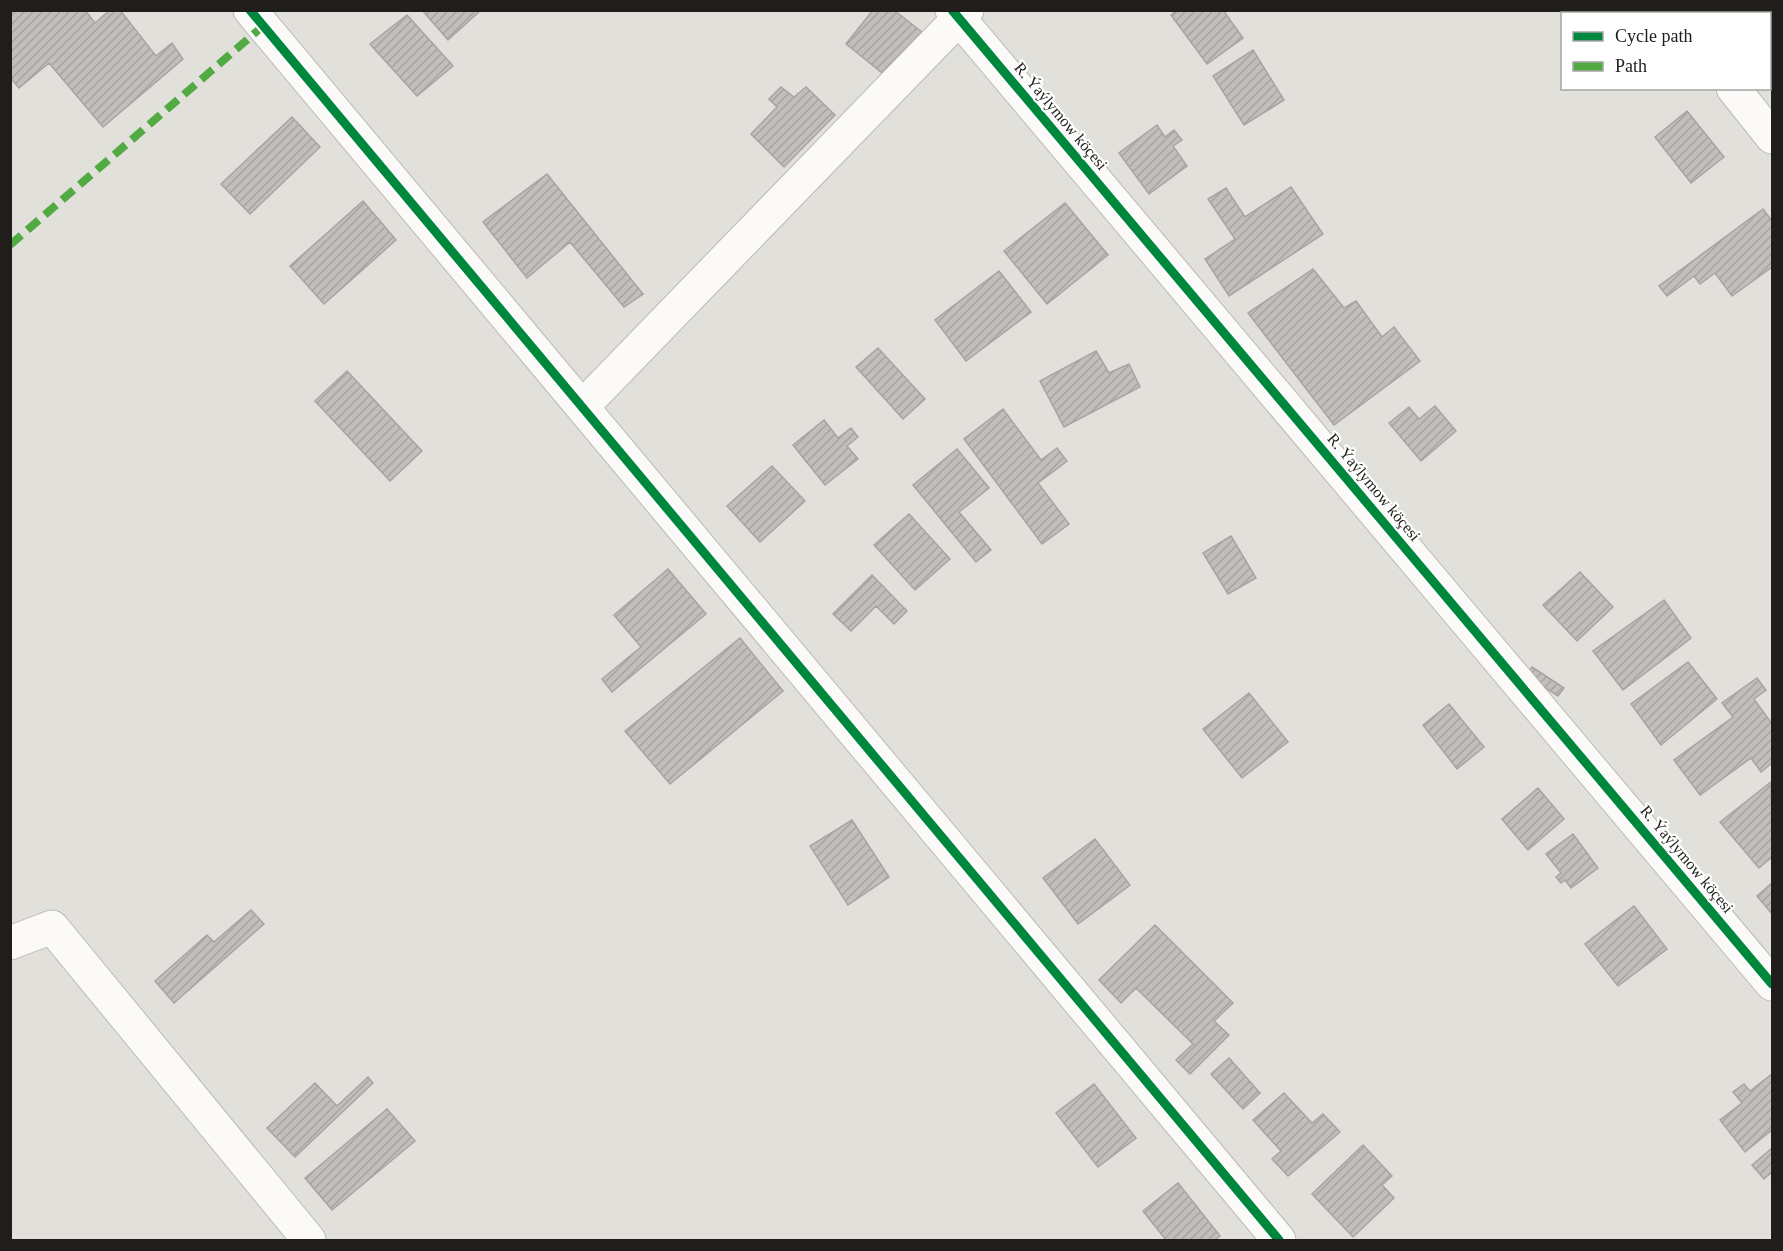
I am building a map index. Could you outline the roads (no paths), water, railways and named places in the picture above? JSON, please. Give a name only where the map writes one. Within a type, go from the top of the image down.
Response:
[{"type":"street","points":[[582,407],[960,13]]},
{"type":"street","name":"R. Ýaýlymow köçesi","points":[[960,13],[1773,984]]},
{"type":"street","points":[[264,16],[582,407],[1279,1240]]},
{"type":"street","points":[[1734,90],[1773,137]]},
{"type":"street","points":[[10,943],[52,927],[309,1240]]}]
